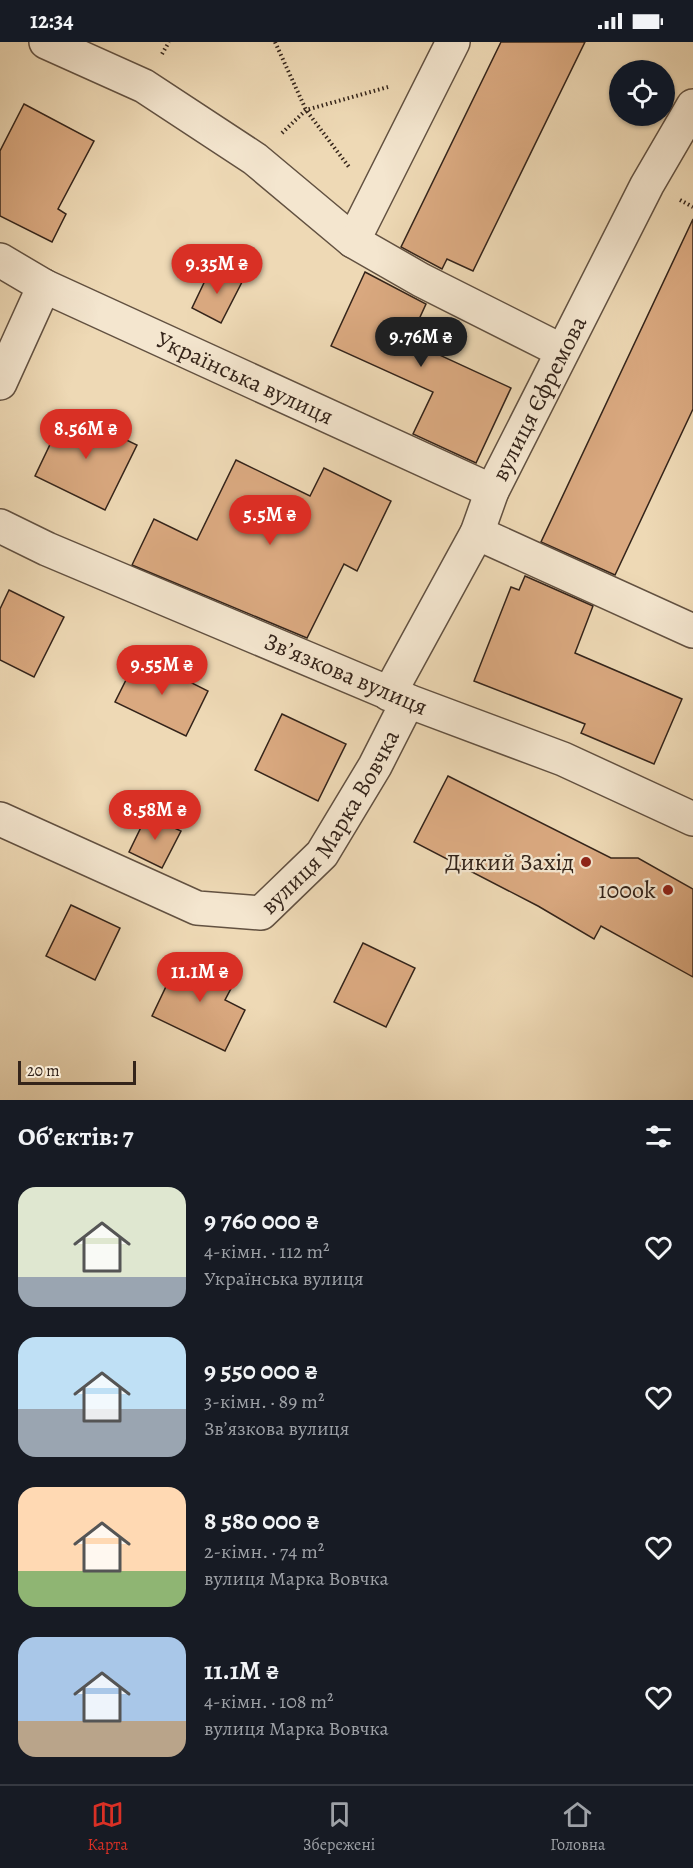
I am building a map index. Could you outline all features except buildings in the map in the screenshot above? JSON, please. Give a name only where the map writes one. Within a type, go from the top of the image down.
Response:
[{"type":"street","points":[[46,42],[144,86],[255,159],[353,241],[421,280],[562,351]]},
{"type":"street","points":[[353,241],[453,42]]},
{"type":"street","name":"вулиця Єфремова","points":[[399,698],[477,533],[492,491],[647,185],[692,111]]},
{"type":"street","name":"Українська вулиця","points":[[0,260],[44,286],[492,491]]},
{"type":"street","points":[[0,382],[44,286]]},
{"type":"street","name":"Звʼязкова вулиця","points":[[0,526],[58,554],[399,698],[563,759],[693,819]]},
{"type":"street","points":[[477,533],[693,631]]},
{"type":"street","name":"вулиця Марка Вовчка","points":[[0,819],[197,908],[261,913],[322,854],[375,766],[399,698]]},
{"type":"path","points":[[275,42],[306,110],[375,201]]},
{"type":"path","points":[[255,159],[306,110],[438,73]]},
{"type":"place","name":"Дикий Захід","points":[[586,862]]},
{"type":"place","name":"100ok","points":[[668,890]]}]
